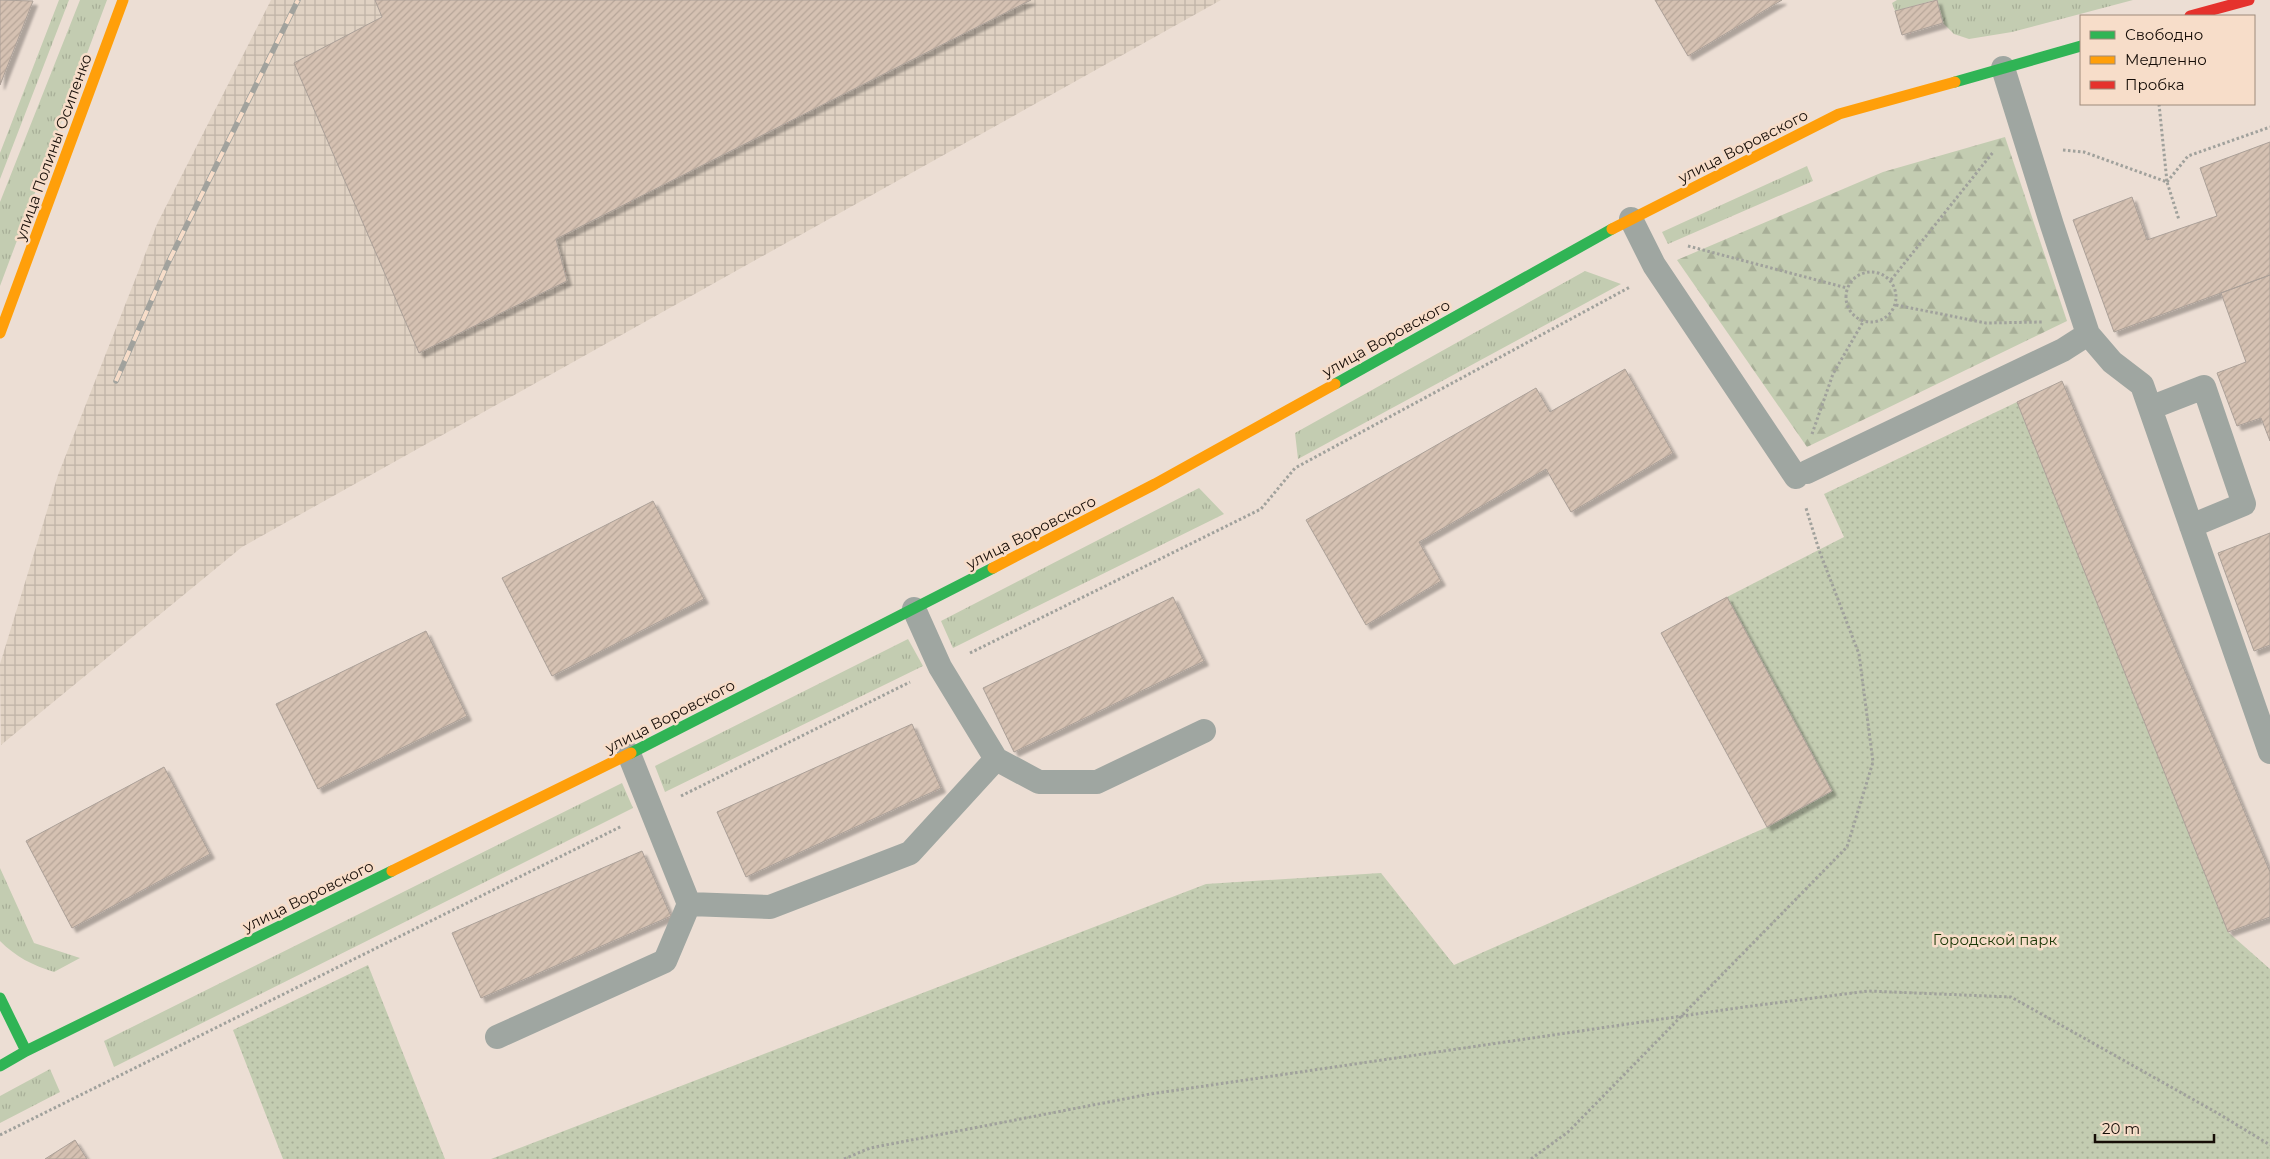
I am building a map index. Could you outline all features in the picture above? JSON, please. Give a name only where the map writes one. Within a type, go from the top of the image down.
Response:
[{"type":"street","name":"улица Полины Осипенко","points":[[0,333],[124,0]]},
{"type":"street","points":[[2194,15],[2249,0]]},
{"type":"street","name":"улица Воровского","points":[[0,1066],[26,1051],[629,754],[914,609],[1155,484],[1631,220],[1839,114],[2080,46]]},
{"type":"street","points":[[0,998],[26,1051]]},
{"type":"lane","points":[[2004,68],[2052,225],[2088,334],[2112,362],[2142,385],[2270,752]]},
{"type":"lane","points":[[1631,220],[1654,265],[1802,474],[2063,350],[2088,334]]},
{"type":"lane","points":[[2150,408],[2204,387],[2244,504],[2191,526]]},
{"type":"lane","points":[[914,609],[940,668],[996,759],[1040,782],[1097,782],[1204,731]]},
{"type":"lane","points":[[497,1037],[665,961],[689,904],[629,754]]},
{"type":"lane","points":[[689,904],[770,908],[910,853],[996,759]]},
{"type":"path","points":[[2159,105],[2167,182],[2179,220]]},
{"type":"path","points":[[2167,182],[2188,156],[2270,127]]},
{"type":"path","points":[[1891,280],[1999,145]]},
{"type":"path","points":[[2056,149],[2084,152],[2167,182]]},
{"type":"path","points":[[1688,246],[1847,288]]},
{"type":"path","points":[[0,1135],[1261,509],[1295,468],[1629,287],[1654,265]]},
{"type":"path","points":[[1866,271],[1880,272],[1891,280],[1897,292],[1896,305],[1888,316],[1877,323],[1863,322],[1852,314],[1846,302],[1847,288],[1855,278],[1866,271]]},
{"type":"path","points":[[1896,305],[1986,323],[2067,321],[2088,334]]},
{"type":"path","points":[[1531,1159],[1568,1132],[1847,847],[1873,762],[1859,654],[1819,550],[1802,474],[1833,374],[1863,322]]},
{"type":"path","points":[[844,1159],[870,1148],[1150,1094],[1680,1016],[1868,991],[2011,997],[2219,1114],[2270,1145]]},
{"type":"shaded area","points":[[271,0],[1221,0],[242,547],[1,745],[0,664],[58,475],[157,224]]},
{"type":"green space","points":[[59,0],[69,0],[0,179],[0,153]]},
{"type":"green space","points":[[80,0],[107,0],[0,286],[0,202]]},
{"type":"green space","points":[[1897,0],[1935,0],[1895,11],[1892,3]]},
{"type":"green space","points":[[1937,0],[2133,0],[2012,32],[1969,39],[1954,34],[1943,23]]},
{"type":"green space","points":[[2005,137],[2067,321],[1807,447],[1677,260],[1883,172]]},
{"type":"green space","points":[[1807,166],[1813,181],[1668,244],[1662,232]]},
{"type":"green space","points":[[1585,271],[1621,284],[1298,459],[1295,433]]},
{"type":"green space","name":"Городской парк","points":[[2017,402],[2228,932],[2270,969],[2270,1159],[491,1159],[1206,884],[1381,873],[1454,965],[1767,827],[1832,791],[1727,597],[1844,537],[1824,494]]},
{"type":"green space","points":[[1199,488],[1224,514],[953,648],[941,621]]},
{"type":"green space","points":[[908,639],[923,666],[665,792],[655,766]]},
{"type":"green space","points":[[622,783],[633,808],[114,1067],[104,1041]]},
{"type":"green space","points":[[0,868],[34,943],[80,958],[54,972],[25,960],[0,941]]},
{"type":"green space","points":[[368,965],[445,1159],[283,1159],[233,1030]]},
{"type":"green space","points":[[50,1069],[60,1092],[0,1123],[0,1096]]},
{"type":"building","points":[[0,0],[33,1],[0,85]]},
{"type":"building","points":[[375,0],[1031,0],[556,239],[567,281],[419,353],[294,63],[382,17]]},
{"type":"building","points":[[1655,0],[1782,0],[1688,56]]},
{"type":"building","points":[[1937,0],[1943,23],[1902,35],[1895,11]]},
{"type":"building","points":[[2270,142],[2270,275],[2114,332],[2073,220],[2132,197],[2147,240],[2217,216],[2200,168]]},
{"type":"building","points":[[2270,275],[2270,441],[2261,418],[2237,426],[2217,373],[2246,362],[2221,293]]},
{"type":"building","points":[[1625,369],[1673,453],[1571,512],[1546,469],[1419,542],[1441,581],[1366,625],[1306,520],[1536,388],[1550,412]]},
{"type":"building","points":[[2062,381],[2270,872],[2270,917],[2228,932],[2017,402]]},
{"type":"building","points":[[653,501],[704,599],[552,676],[502,578]]},
{"type":"building","points":[[2270,533],[2270,645],[2254,651],[2218,553]]},
{"type":"building","points":[[1173,597],[1204,661],[1014,752],[983,688]]},
{"type":"building","points":[[1727,597],[1832,791],[1767,827],[1661,633]]},
{"type":"building","points":[[426,631],[467,716],[318,789],[276,704]]},
{"type":"building","points":[[912,724],[941,788],[746,877],[717,812]]},
{"type":"building","points":[[164,767],[210,854],[72,928],[26,841]]},
{"type":"building","points":[[642,851],[671,916],[481,998],[452,933]]},
{"type":"building","points":[[75,1140],[87,1159],[45,1159]]},
{"type":"railway","points":[[116,381],[168,263],[298,0]]},
{"type":"traffic: fast","points":[[1955,82],[2080,46]]},
{"type":"traffic: fast","points":[[1335,384],[1612,229]]},
{"type":"traffic: fast","points":[[631,753],[993,568]]},
{"type":"traffic: fast","points":[[0,1066],[26,1051],[392,871]]},
{"type":"traffic: fast","points":[[0,998],[26,1051]]},
{"type":"traffic: slow","points":[[0,333],[123,0]]},
{"type":"traffic: slow","points":[[1612,229],[1839,114],[1955,82]]},
{"type":"traffic: slow","points":[[993,568],[1155,484],[1335,384]]},
{"type":"traffic: slow","points":[[392,871],[631,753]]},
{"type":"traffic: jam","points":[[2194,15],[2249,0]]}]
